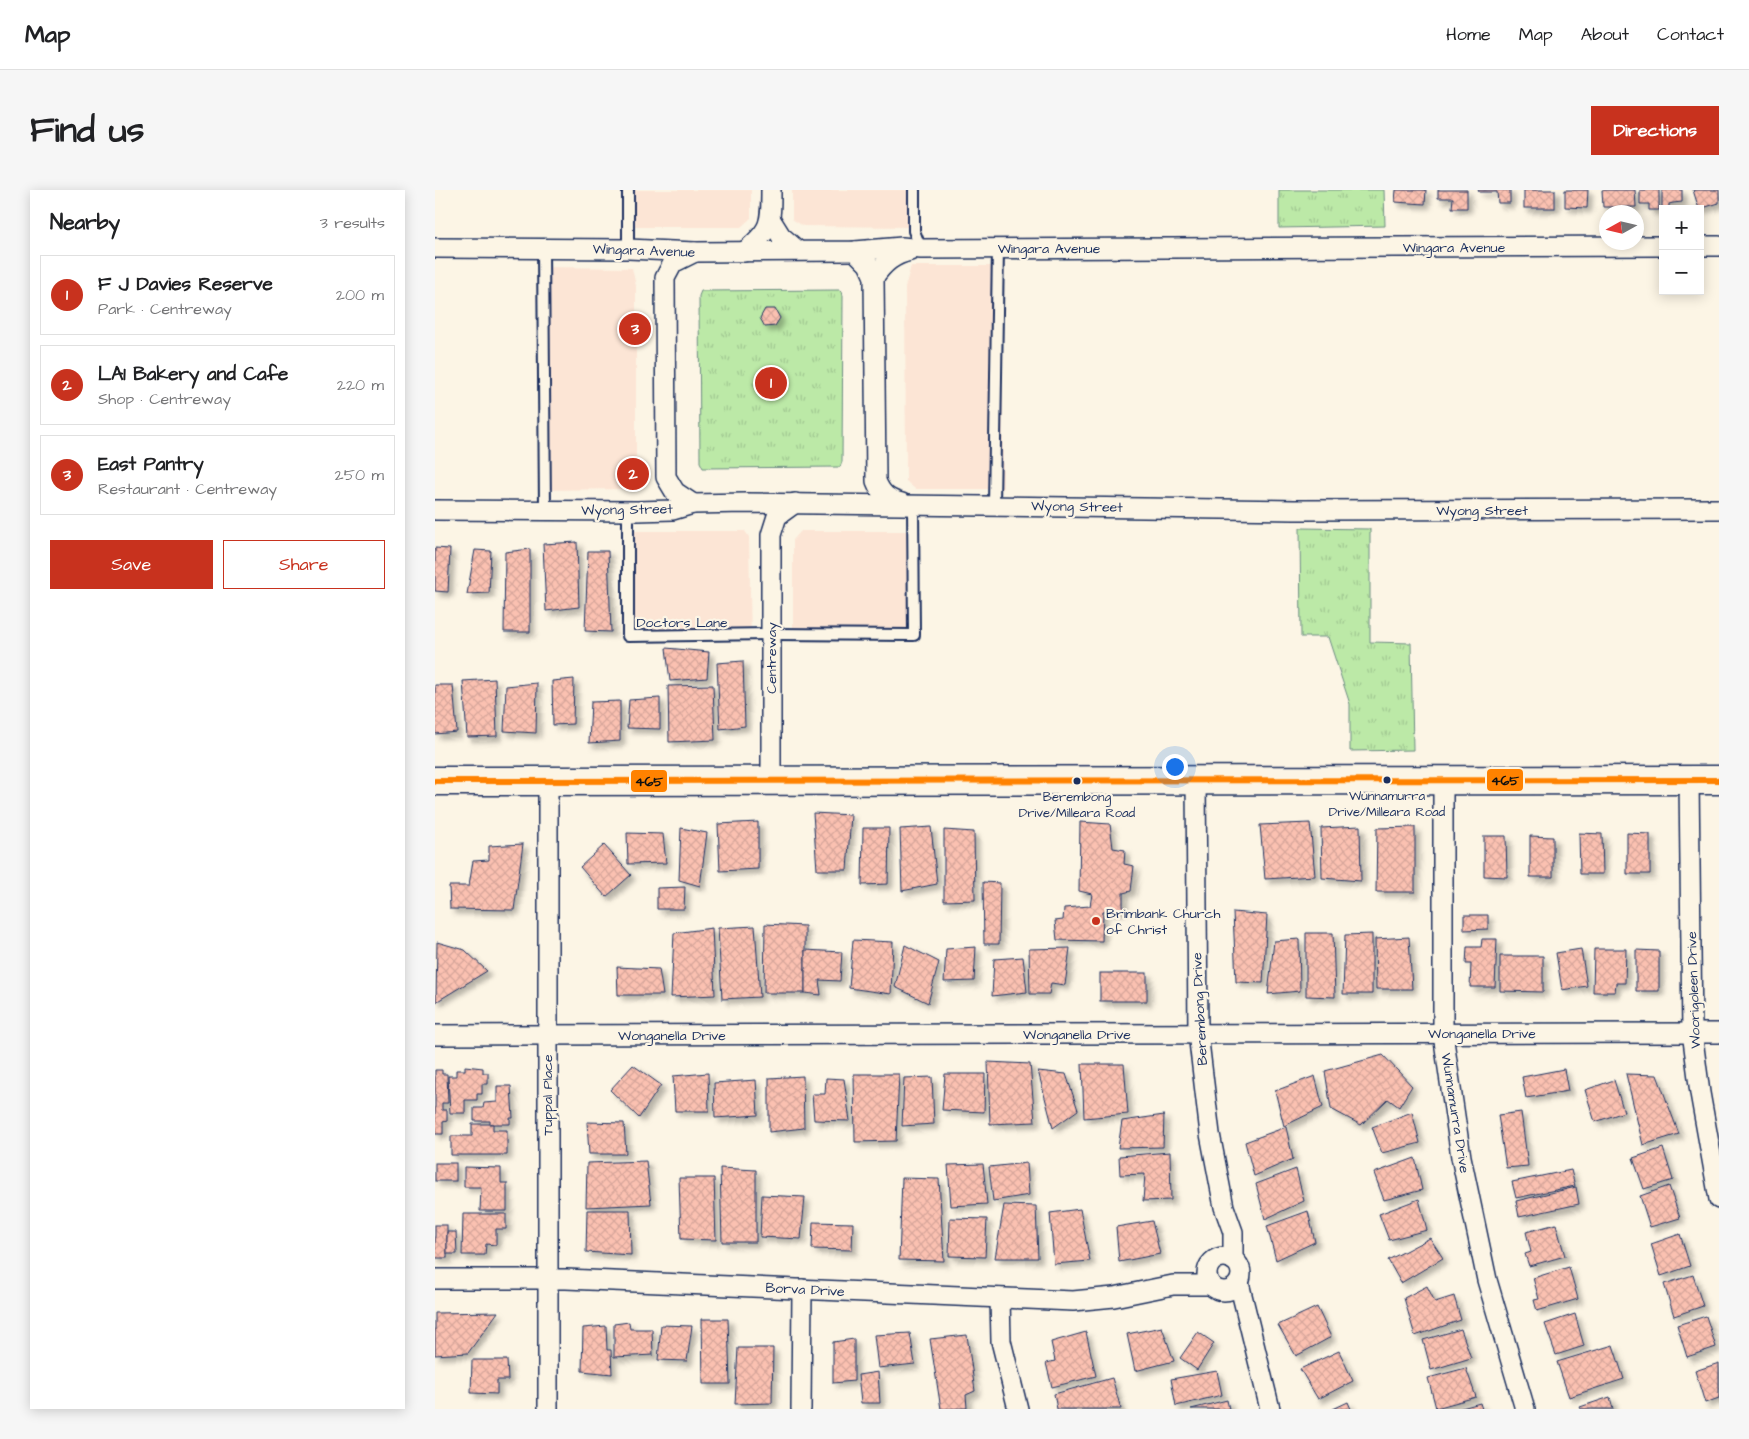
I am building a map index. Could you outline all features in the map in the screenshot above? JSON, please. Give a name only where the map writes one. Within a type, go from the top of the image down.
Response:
[{"type":"main road","points":[[435,781],[1719,780]]},
{"type":"street","points":[[744,252],[761,238],[771,220],[771,190]]},
{"type":"street","points":[[771,220],[781,236],[797,250]]},
{"type":"street","name":"Wingara Avenue","points":[[435,248],[744,252],[797,250],[855,251],[902,247],[921,249],[1659,246]]},
{"type":"street","points":[[1704,246],[1719,246]]},
{"type":"street","points":[[628,249],[657,263],[666,273]]},
{"type":"street","points":[[874,277],[884,263],[897,254],[921,249]]},
{"type":"street","points":[[855,251],[868,264],[874,277],[876,481],[884,495],[891,500],[913,505]]},
{"type":"street","points":[[628,510],[648,501],[658,493],[666,477],[666,273],[673,263],[695,252]]},
{"type":"street","points":[[850,504],[868,491],[873,482],[875,471]]},
{"type":"street","points":[[666,477],[675,492],[693,504]]},
{"type":"street","name":"Wyong Street","points":[[435,510],[673,510],[693,504],[746,503],[1293,510],[1719,509]]},
{"type":"street","name":"Centreway","points":[[746,503],[762,516],[771,535]]},
{"type":"street","name":"Centreway","points":[[771,781],[771,535],[777,516],[795,503]]},
{"type":"street","name":"Wunnamurra Drive","points":[[1443,780],[1443,1034],[1461,1157],[1487,1280],[1525,1409]]},
{"type":"street","name":"Woorigoleen Drive","points":[[1689,780],[1692,1032],[1700,1093],[1719,1199]]},
{"type":"street","name":"Tuppal Place","points":[[548,781],[548,1409]]},
{"type":"street","name":"Berembong Drive","points":[[1196,781],[1198,1033],[1211,1134],[1224,1206],[1222,1274],[1248,1327],[1270,1409]]},
{"type":"street","name":"Wonganella Drive","points":[[435,1035],[1719,1033]]},
{"type":"street","name":"Borva Drive","points":[[435,1279],[547,1279],[999,1298],[1092,1300],[1222,1274]]},
{"type":"street","points":[[801,1409],[802,1289]]},
{"type":"street","points":[[999,1298],[1001,1341],[1018,1409]]},
{"type":"lane","points":[[628,190],[628,249]]},
{"type":"lane","points":[[914,190],[914,230],[921,249]]},
{"type":"lane","points":[[543,248],[545,510]]},
{"type":"lane","points":[[994,505],[998,248]]},
{"type":"lane","points":[[771,634],[914,635],[913,505]]},
{"type":"lane","name":"Doctors Lane","points":[[628,510],[628,636],[753,636],[771,634]]},
{"type":"shaded area","points":[[622,190],[751,190],[751,218],[741,227],[622,227]]},
{"type":"shaded area","points":[[792,190],[918,190],[918,227],[803,226],[792,219]]},
{"type":"shaded area","points":[[911,266],[993,266],[1003,269],[1003,489],[915,489],[906,481],[905,287]]},
{"type":"shaded area","points":[[540,267],[632,268],[636,286],[636,481],[628,489],[539,490]]},
{"type":"shaded area","points":[[623,531],[745,531],[749,537],[751,641],[624,641]]},
{"type":"shaded area","points":[[801,531],[909,531],[909,631],[793,631],[793,540]]},
{"type":"green space","points":[[1279,190],[1384,190],[1385,226],[1279,228]]},
{"type":"green space","points":[[701,291],[842,291],[843,296],[842,462],[840,467],[703,468],[700,462],[699,296]]},
{"type":"green space","points":[[1300,528],[1370,529],[1370,642],[1411,643],[1413,750],[1350,751],[1350,704],[1328,637],[1301,637]]},
{"type":"building","points":[[1396,190],[1426,190],[1425,204],[1395,202]]},
{"type":"building","points":[[1438,190],[1467,190],[1467,208],[1452,208],[1453,198],[1438,198]]},
{"type":"building","points":[[1478,190],[1510,190],[1510,203],[1498,203],[1497,192],[1479,192]]},
{"type":"building","points":[[1524,190],[1555,190],[1555,208],[1524,208]]},
{"type":"building","points":[[1565,190],[1588,190],[1587,208],[1565,207]]},
{"type":"building","points":[[1602,190],[1635,190],[1636,205],[1603,205]]},
{"type":"building","points":[[1640,190],[1659,190],[1659,210],[1649,210],[1649,204],[1640,204]]},
{"type":"building","points":[[1662,190],[1682,190],[1682,202],[1662,205]]},
{"type":"building","points":[[1693,190],[1719,190],[1719,203],[1704,208],[1704,205],[1698,205]]},
{"type":"building","points":[[765,309],[775,309],[780,318],[775,326],[765,327],[760,318]]},
{"type":"building","points":[[577,542],[579,607],[546,611],[543,544]]},
{"type":"building","points":[[435,548],[450,549],[448,592],[435,591]]},
{"type":"building","points":[[530,549],[530,632],[504,632],[505,552]]},
{"type":"building","points":[[475,550],[491,551],[489,593],[467,594]]},
{"type":"building","points":[[588,551],[608,551],[611,632],[585,631]]},
{"type":"building","points":[[666,648],[709,652],[707,678],[670,681]]},
{"type":"building","points":[[743,661],[745,726],[720,729],[717,663]]},
{"type":"building","points":[[495,679],[497,736],[467,737],[463,681]]},
{"type":"building","points":[[574,679],[573,724],[553,725],[552,681]]},
{"type":"building","points":[[537,683],[536,733],[504,731],[506,686]]},
{"type":"building","points":[[435,685],[453,685],[457,732],[435,734]]},
{"type":"building","points":[[713,685],[715,740],[669,742],[668,686]]},
{"type":"building","points":[[660,698],[660,729],[627,728],[629,700]]},
{"type":"building","points":[[620,701],[620,741],[589,743],[591,702]]},
{"type":"building","points":[[813,813],[851,815],[847,870],[817,870]]},
{"type":"building","points":[[758,822],[758,869],[720,871],[718,824]]},
{"type":"building","points":[[1080,822],[1110,824],[1113,848],[1125,850],[1124,864],[1134,866],[1131,891],[1123,893],[1123,910],[1103,911],[1102,941],[1057,940],[1055,921],[1063,920],[1064,908],[1090,906],[1092,894],[1079,891]]},
{"type":"building","points":[[1310,823],[1315,876],[1265,879],[1260,825]]},
{"type":"building","points":[[1360,826],[1361,881],[1322,878],[1321,828]]},
{"type":"building","points":[[931,827],[937,884],[902,891],[900,829]]},
{"type":"building","points":[[1415,827],[1415,892],[1376,892],[1377,828]]},
{"type":"building","points":[[681,828],[707,833],[700,886],[679,880]]},
{"type":"building","points":[[863,828],[889,828],[888,884],[862,885]]},
{"type":"building","points":[[944,830],[974,832],[975,900],[944,901]]},
{"type":"building","points":[[627,833],[663,834],[666,863],[628,864]]},
{"type":"building","points":[[1579,833],[1602,834],[1603,874],[1580,874]]},
{"type":"building","points":[[1627,833],[1650,834],[1650,874],[1627,874]]},
{"type":"building","points":[[1484,836],[1506,836],[1507,877],[1484,876]]},
{"type":"building","points":[[1530,836],[1553,837],[1553,877],[1530,877]]},
{"type":"building","points":[[523,844],[514,910],[450,909],[449,886],[469,886],[473,861],[489,860],[489,846]]},
{"type":"building","points":[[604,845],[631,875],[606,897],[580,867]]},
{"type":"building","points":[[983,882],[1000,883],[999,944],[984,944]]},
{"type":"building","points":[[685,887],[684,909],[657,909],[657,888]]},
{"type":"building","points":[[1233,912],[1267,915],[1263,983],[1236,982]]},
{"type":"building","points":[[1464,915],[1488,915],[1488,929],[1464,930]]},
{"type":"building","points":[[765,924],[805,926],[805,993],[764,993]]},
{"type":"building","points":[[755,926],[760,997],[722,999],[718,928]]},
{"type":"building","points":[[712,928],[715,995],[671,997],[674,933]]},
{"type":"building","points":[[1306,933],[1333,933],[1335,997],[1306,996]]},
{"type":"building","points":[[1372,934],[1372,994],[1343,994],[1345,935]]},
{"type":"building","points":[[1409,937],[1412,989],[1376,989],[1375,939]]},
{"type":"building","points":[[1299,939],[1300,991],[1268,994],[1274,941]]},
{"type":"building","points":[[1482,939],[1497,939],[1495,987],[1470,987],[1471,964],[1466,964],[1467,947],[1481,947]]},
{"type":"building","points":[[853,940],[893,942],[891,994],[849,988]]},
{"type":"building","points":[[437,942],[465,950],[487,971],[436,1002]]},
{"type":"building","points":[[905,945],[939,962],[928,1003],[895,987]]},
{"type":"building","points":[[976,947],[974,981],[944,982],[946,949]]},
{"type":"building","points":[[1070,948],[1065,985],[1051,983],[1049,994],[1030,994],[1029,949]]},
{"type":"building","points":[[1581,949],[1587,986],[1562,990],[1556,953]]},
{"type":"building","points":[[1594,949],[1626,949],[1625,983],[1616,983],[1615,992],[1593,992]]},
{"type":"building","points":[[805,950],[842,952],[840,981],[819,980],[821,995],[805,993]]},
{"type":"building","points":[[1636,950],[1659,951],[1659,991],[1636,991]]},
{"type":"building","points":[[1500,956],[1543,956],[1543,992],[1500,991]]},
{"type":"building","points":[[1023,957],[1027,992],[992,996],[994,959]]},
{"type":"building","points":[[617,967],[659,969],[663,995],[618,995]]},
{"type":"building","points":[[1100,973],[1147,973],[1147,1001],[1100,1001]]},
{"type":"building","points":[[1383,1055],[1412,1086],[1399,1107],[1388,1099],[1361,1125],[1331,1109],[1325,1071]]},
{"type":"building","points":[[988,1062],[1030,1064],[1035,1122],[990,1124]]},
{"type":"building","points":[[1082,1064],[1124,1064],[1128,1114],[1084,1118]]},
{"type":"building","points":[[633,1065],[661,1085],[639,1118],[610,1090]]},
{"type":"building","points":[[465,1066],[483,1068],[483,1073],[488,1073],[488,1084],[482,1084],[482,1094],[477,1094],[477,1100],[465,1100],[465,1113],[450,1113],[448,1076],[456,1076],[456,1070],[465,1070]]},
{"type":"building","points":[[1564,1069],[1568,1091],[1526,1098],[1522,1077]]},
{"type":"building","points":[[435,1070],[442,1070],[442,1074],[447,1074],[448,1103],[442,1103],[442,1110],[447,1110],[447,1121],[443,1122],[443,1134],[435,1134]]},
{"type":"building","points":[[1038,1071],[1066,1074],[1078,1110],[1053,1128]]},
{"type":"building","points":[[708,1073],[709,1111],[675,1111],[673,1076]]},
{"type":"building","points":[[854,1074],[899,1074],[896,1141],[855,1142]]},
{"type":"building","points":[[945,1074],[985,1074],[984,1112],[942,1110]]},
{"type":"building","points":[[1626,1074],[1657,1075],[1679,1134],[1643,1145]]},
{"type":"building","points":[[803,1076],[804,1128],[769,1132],[769,1078]]},
{"type":"building","points":[[1315,1076],[1323,1107],[1284,1126],[1275,1091]]},
{"type":"building","points":[[932,1077],[934,1124],[902,1126],[904,1078]]},
{"type":"building","points":[[826,1078],[844,1079],[850,1121],[814,1120],[812,1094],[825,1094]]},
{"type":"building","points":[[756,1080],[758,1115],[715,1118],[714,1083]]},
{"type":"building","points":[[1614,1080],[1624,1112],[1595,1122],[1585,1090]]},
{"type":"building","points":[[497,1086],[511,1086],[513,1118],[510,1118],[510,1124],[490,1124],[490,1121],[474,1121],[474,1108],[483,1108],[484,1103],[497,1102]]},
{"type":"building","points":[[1412,1112],[1420,1143],[1382,1153],[1372,1127]]},
{"type":"building","points":[[1521,1112],[1528,1166],[1506,1168],[1498,1115]]},
{"type":"building","points":[[1164,1115],[1163,1147],[1118,1148],[1122,1121]]},
{"type":"building","points":[[587,1122],[624,1123],[626,1154],[589,1154]]},
{"type":"building","points":[[472,1124],[493,1124],[493,1130],[507,1130],[507,1155],[451,1155],[451,1136],[472,1136]]},
{"type":"building","points":[[1286,1127],[1293,1159],[1254,1176],[1245,1142]]},
{"type":"building","points":[[1663,1148],[1673,1180],[1644,1189],[1633,1158]]},
{"type":"building","points":[[1170,1152],[1171,1200],[1143,1201],[1145,1174],[1120,1175],[1119,1156]]},
{"type":"building","points":[[1415,1158],[1422,1190],[1384,1200],[1374,1173]]},
{"type":"building","points":[[646,1161],[651,1204],[586,1207],[587,1163]]},
{"type":"building","points":[[435,1163],[456,1163],[456,1181],[435,1181]]},
{"type":"building","points":[[1027,1163],[1029,1195],[993,1201],[989,1167]]},
{"type":"building","points":[[983,1164],[987,1204],[951,1206],[948,1165]]},
{"type":"building","points":[[464,1167],[501,1168],[501,1183],[507,1183],[507,1211],[480,1211],[481,1187],[464,1187]]},
{"type":"building","points":[[720,1168],[756,1170],[756,1242],[722,1242]]},
{"type":"building","points":[[1296,1169],[1304,1201],[1265,1219],[1256,1184]]},
{"type":"building","points":[[1571,1170],[1575,1186],[1516,1198],[1512,1182]]},
{"type":"building","points":[[679,1178],[714,1178],[716,1240],[681,1239]]},
{"type":"building","points":[[902,1178],[939,1179],[944,1261],[899,1260]]},
{"type":"building","points":[[1669,1186],[1680,1218],[1650,1227],[1640,1196]]},
{"type":"building","points":[[1576,1187],[1579,1204],[1519,1217],[1516,1201]]},
{"type":"building","points":[[762,1195],[805,1197],[801,1239],[760,1237]]},
{"type":"building","points":[[1419,1199],[1427,1230],[1389,1240],[1379,1214]]},
{"type":"building","points":[[1004,1205],[1036,1206],[1038,1258],[995,1258]]},
{"type":"building","points":[[1080,1209],[1090,1261],[1054,1264],[1050,1213]]},
{"type":"building","points":[[587,1210],[630,1210],[631,1255],[586,1252]]},
{"type":"building","points":[[1308,1211],[1315,1242],[1276,1260],[1267,1226]]},
{"type":"building","points":[[463,1214],[506,1214],[506,1229],[496,1229],[496,1245],[486,1244],[485,1255],[462,1255]]},
{"type":"building","points":[[950,1218],[987,1219],[985,1257],[949,1256]]},
{"type":"building","points":[[1152,1221],[1160,1254],[1119,1262],[1116,1227]]},
{"type":"building","points":[[813,1222],[853,1223],[852,1250],[812,1249]]},
{"type":"building","points":[[1556,1224],[1565,1256],[1529,1266],[1525,1254],[1531,1252],[1526,1232]]},
{"type":"building","points":[[435,1225],[447,1225],[447,1258],[435,1258]]},
{"type":"building","points":[[447,1232],[456,1232],[457,1254],[447,1254]]},
{"type":"building","points":[[1680,1234],[1690,1266],[1661,1276],[1651,1244]]},
{"type":"building","points":[[1430,1238],[1443,1258],[1401,1283],[1388,1260]]},
{"type":"building","points":[[1569,1267],[1578,1299],[1537,1311],[1534,1300],[1539,1299],[1533,1278]]},
{"type":"building","points":[[1693,1275],[1703,1306],[1674,1316],[1664,1284]]},
{"type":"building","points":[[1427,1286],[1435,1302],[1454,1296],[1461,1320],[1415,1336],[1404,1298]]},
{"type":"building","points":[[1317,1307],[1331,1337],[1296,1356],[1278,1325]]},
{"type":"building","points":[[498,1312],[468,1353],[435,1355],[435,1313]]},
{"type":"building","points":[[1575,1314],[1584,1346],[1556,1355],[1545,1324]]},
{"type":"building","points":[[1706,1316],[1716,1347],[1687,1357],[1677,1325]]},
{"type":"building","points":[[702,1319],[728,1319],[730,1384],[703,1384]]},
{"type":"building","points":[[629,1322],[630,1329],[652,1329],[653,1355],[614,1357],[614,1324]]},
{"type":"building","points":[[661,1325],[692,1326],[687,1361],[658,1360]]},
{"type":"building","points":[[606,1326],[607,1350],[611,1350],[612,1374],[582,1371],[583,1328]]},
{"type":"building","points":[[1162,1327],[1174,1361],[1135,1371],[1127,1334]]},
{"type":"building","points":[[1461,1329],[1471,1358],[1431,1370],[1423,1340]]},
{"type":"building","points":[[1086,1332],[1096,1376],[1052,1387],[1046,1363],[1055,1361],[1051,1342]]},
{"type":"building","points":[[1198,1332],[1214,1343],[1197,1370],[1180,1358]]},
{"type":"building","points":[[910,1333],[915,1364],[878,1368],[874,1335]]},
{"type":"building","points":[[967,1335],[975,1391],[966,1395],[967,1408],[941,1409],[930,1339]]},
{"type":"building","points":[[854,1339],[854,1381],[833,1383],[833,1342]]},
{"type":"building","points":[[1613,1345],[1624,1379],[1569,1397],[1557,1362]]},
{"type":"building","points":[[738,1348],[773,1348],[772,1403],[735,1404]]},
{"type":"building","points":[[1339,1351],[1353,1381],[1318,1399],[1300,1369]]},
{"type":"building","points":[[472,1360],[507,1360],[508,1380],[497,1380],[497,1394],[471,1393]]},
{"type":"building","points":[[1719,1363],[1719,1398],[1705,1403],[1695,1371]]},
{"type":"building","points":[[1466,1368],[1476,1397],[1436,1408],[1428,1378]]},
{"type":"building","points":[[1217,1371],[1222,1395],[1176,1406],[1171,1379]]},
{"type":"building","points":[[878,1372],[880,1403],[861,1403],[858,1375]]},
{"type":"building","points":[[1112,1378],[1121,1409],[1057,1409],[1054,1394]]},
{"type":"building","points":[[1610,1397],[1613,1409],[1581,1409],[1580,1407]]},
{"type":"building","points":[[1227,1400],[1229,1409],[1191,1409]]},
{"type":"building","points":[[1348,1402],[1351,1409],[1333,1409]]},
{"type":"building","points":[[1480,1403],[1482,1409],[1458,1409]]},
{"type":"transit line","name":"465","points":[[435,781],[1719,780]]},
{"type":"place","name":"East Pantry","points":[[635,329]]},
{"type":"place","name":"F J Davies Reserve","points":[[771,383]]},
{"type":"place","name":"LA1 Bakery and Cafe","points":[[633,474]]},
{"type":"place","name":"Wunnamurra Drive/Milleara Road","points":[[1387,780]]},
{"type":"place","name":"Berembong Drive/Milleara Road","points":[[1077,781]]},
{"type":"place","name":"Brimbank Church of Christ","points":[[1096,921]]}]
